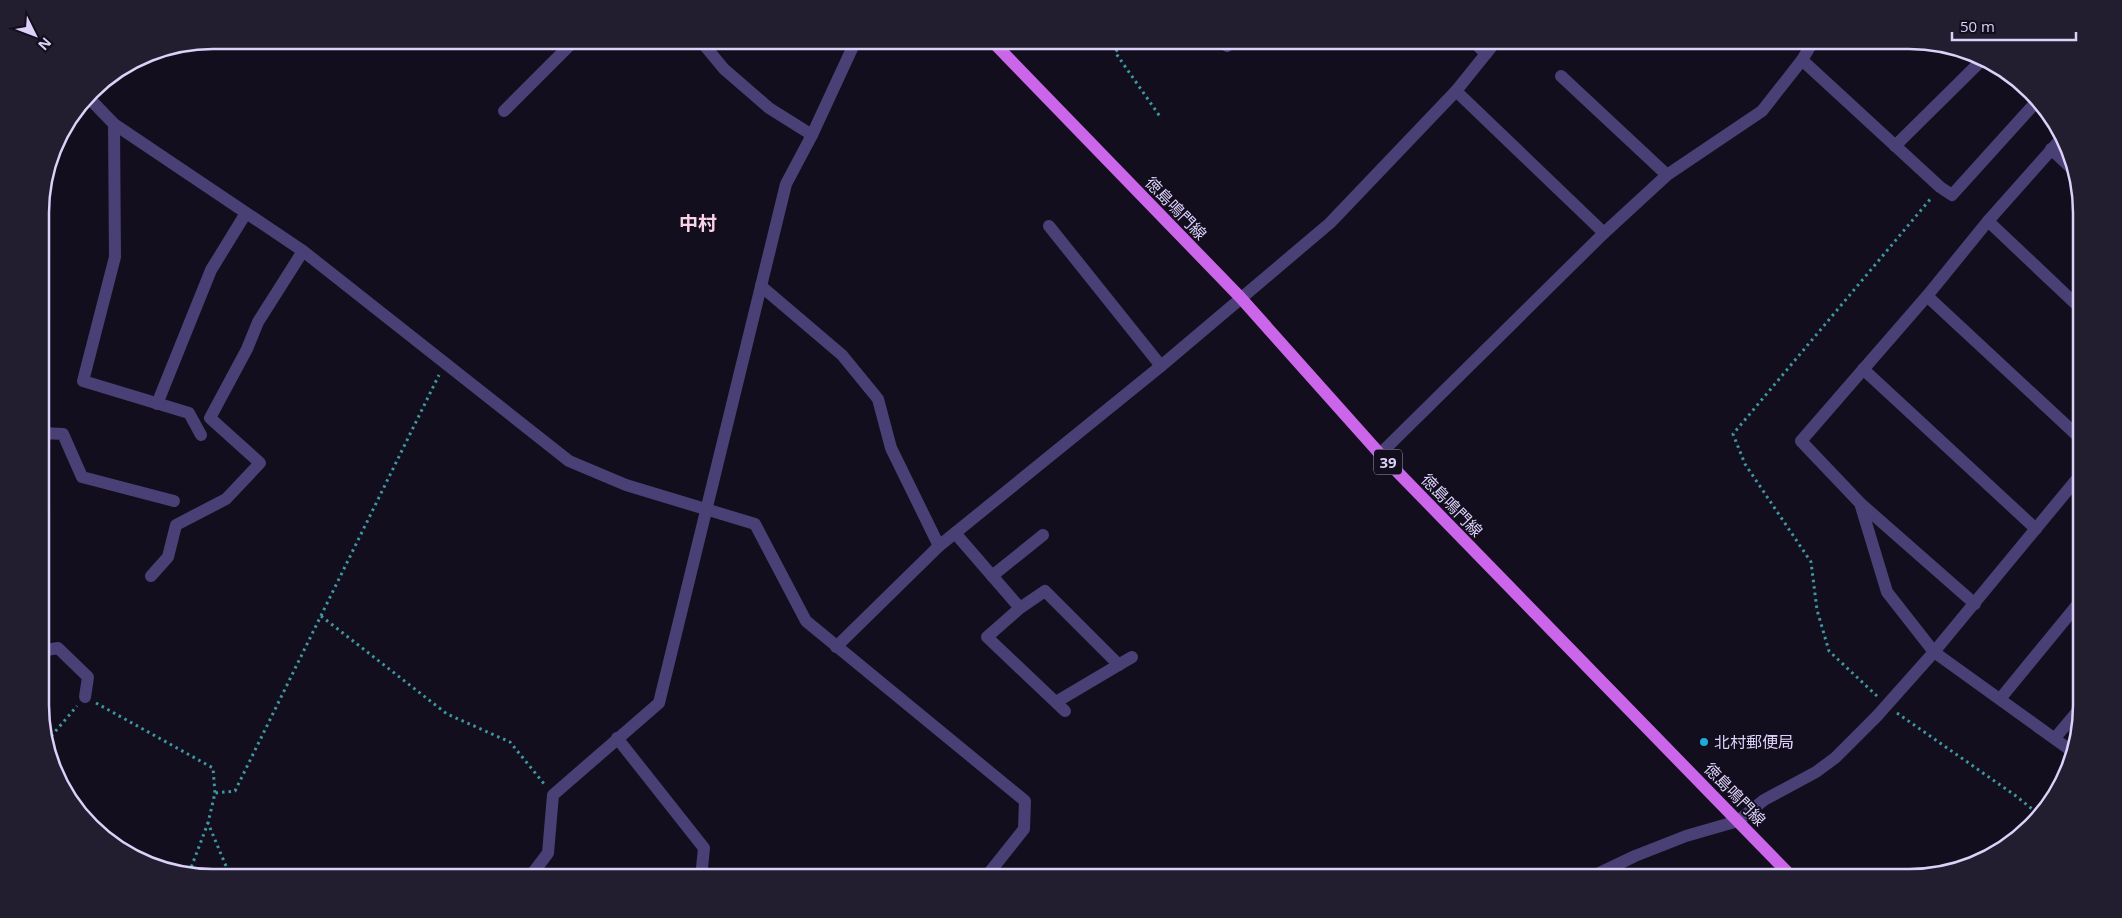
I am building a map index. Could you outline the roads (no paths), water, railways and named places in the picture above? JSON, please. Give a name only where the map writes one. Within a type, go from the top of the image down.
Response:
[{"type":"main road","name":"徳島鳴門線","points":[[999,49],[1240,298],[1380,454],[1784,869]]},
{"type":"street","points":[[504,111],[566,49]]},
{"type":"street","points":[[707,49],[724,69],[769,108],[812,135]]},
{"type":"street","points":[[536,869],[548,853],[553,795],[659,703],[786,184],[812,135],[852,49]]},
{"type":"street","points":[[1481,49],[1486,54]]},
{"type":"street","points":[[836,647],[938,546],[1161,366],[1330,223],[1456,91],[1490,49]]},
{"type":"street","points":[[1380,454],[1604,234],[1667,175],[1762,111],[1809,49]]},
{"type":"street","points":[[1802,60],[1940,187],[1952,195],[2033,106]]},
{"type":"street","points":[[1895,146],[1978,64]]},
{"type":"street","points":[[1561,76],[1667,175]]},
{"type":"street","points":[[1456,91],[1604,234]]},
{"type":"street","points":[[92,102],[114,124],[303,252],[569,461],[626,485],[755,524],[806,621],[1025,801],[1024,829],[992,869]]},
{"type":"street","points":[[114,124],[115,257],[84,382],[189,413],[201,435]]},
{"type":"street","points":[[1975,604],[1860,503],[1801,441],[1927,296],[1988,221],[2056,145],[2063,156]]},
{"type":"street","points":[[158,404],[211,270],[246,213]]},
{"type":"street","points":[[1988,221],[2073,301]]},
{"type":"street","points":[[1049,226],[1161,366]]},
{"type":"street","points":[[151,576],[168,556],[176,525],[226,500],[260,463],[210,418],[248,349],[258,322],[303,252]]},
{"type":"street","points":[[761,286],[842,355],[878,399],[892,448],[938,546]]},
{"type":"street","points":[[1927,296],[2073,432]]},
{"type":"street","points":[[1862,369],[2036,529]]},
{"type":"street","points":[[49,433],[63,434],[82,478],[174,501]]},
{"type":"street","points":[[1608,869],[1686,836],[1738,821],[1764,800],[1816,772],[1835,758],[1853,743],[1934,652],[2073,484]]},
{"type":"street","points":[[1860,503],[1887,592],[1934,652],[2068,748]]},
{"type":"street","points":[[955,532],[1020,608]]},
{"type":"street","points":[[992,576],[1042,535]]},
{"type":"street","points":[[1119,665],[1045,591],[1020,608],[987,637],[1060,707],[1132,657]]},
{"type":"street","points":[[2000,699],[2073,610]]},
{"type":"street","points":[[49,650],[58,648],[88,677],[85,697]]},
{"type":"street","points":[[2055,738],[2073,717]]},
{"type":"street","points":[[617,738],[704,848],[702,869]]},
{"type":"place","name":"北村郵便局","points":[[1704,742]]},
{"type":"district","name":"中村","points":[[698,223]]}]
